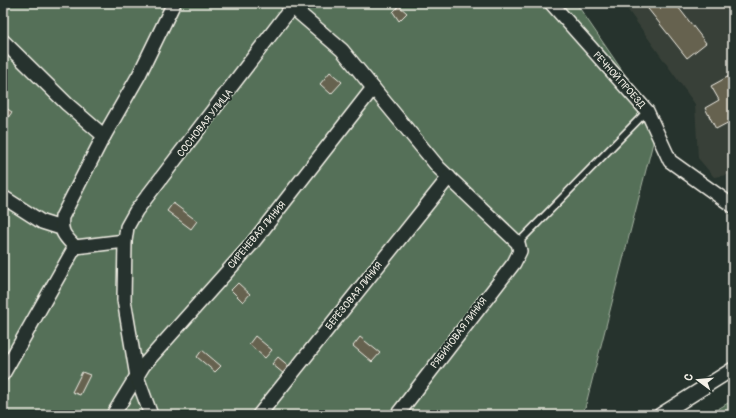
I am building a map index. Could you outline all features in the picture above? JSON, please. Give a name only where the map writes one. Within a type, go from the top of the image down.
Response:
[{"type":"street","name":"РЕЧНОЙ ПРОЕЗД","points":[[552,3],[647,111],[670,161],[733,206]]},
{"type":"street","points":[[75,247],[65,237],[61,228],[62,217],[104,136],[139,75],[168,5]]},
{"type":"street","points":[[293,5],[342,50],[439,168],[449,176],[519,247]]},
{"type":"street","name":"СОСНОВАЯ УЛИЦА","points":[[151,415],[137,377],[124,300],[124,241],[127,227],[136,211],[293,5]]},
{"type":"street","points":[[3,41],[67,104],[104,136]]},
{"type":"street","name":"СИРЕНЕВАЯ ЛИНИЯ","points":[[113,415],[152,355],[250,246],[373,88]]},
{"type":"street","name":"БЕРЁЗОВАЯ ЛИНИЯ","points":[[259,415],[449,176]]},
{"type":"street","points":[[3,197],[42,222],[61,228]]},
{"type":"street","points":[[75,247],[124,241]]},
{"type":"street","points":[[4,369],[75,247]]},
{"type":"street","name":"РЯБИНОВАЯ ЛИНИЯ","points":[[397,415],[514,263],[519,247]]},
{"type":"street","points":[[660,415],[733,369]]},
{"type":"lane","points":[[519,247],[647,111]]},
{"type":"shaded area","points":[[623,3],[733,3],[733,174],[714,177],[698,158],[695,104]]},
{"type":"green space","points":[[3,3],[576,3],[658,123],[585,408],[578,415],[3,415]]},
{"type":"green space","points":[[733,400],[733,415],[708,415]]},
{"type":"building","points":[[648,3],[675,3],[706,43],[687,58],[645,5]]},
{"type":"building","points":[[399,6],[407,13],[399,21],[393,12]]},
{"type":"building","points":[[330,72],[342,82],[331,94],[320,84]]},
{"type":"building","points":[[733,74],[733,120],[716,129],[705,108],[719,100],[711,86]]},
{"type":"building","points":[[3,106],[12,112],[3,125]]},
{"type":"building","points":[[173,203],[197,221],[191,229],[167,211]]},
{"type":"building","points":[[238,283],[250,294],[243,302],[231,290]]},
{"type":"building","points":[[255,336],[272,350],[265,358],[249,344]]},
{"type":"building","points":[[360,337],[380,353],[372,362],[353,346]]},
{"type":"building","points":[[202,350],[221,366],[215,372],[197,357]]},
{"type":"building","points":[[278,357],[290,367],[284,374],[272,364]]},
{"type":"building","points":[[82,372],[90,375],[80,395],[72,392]]}]
